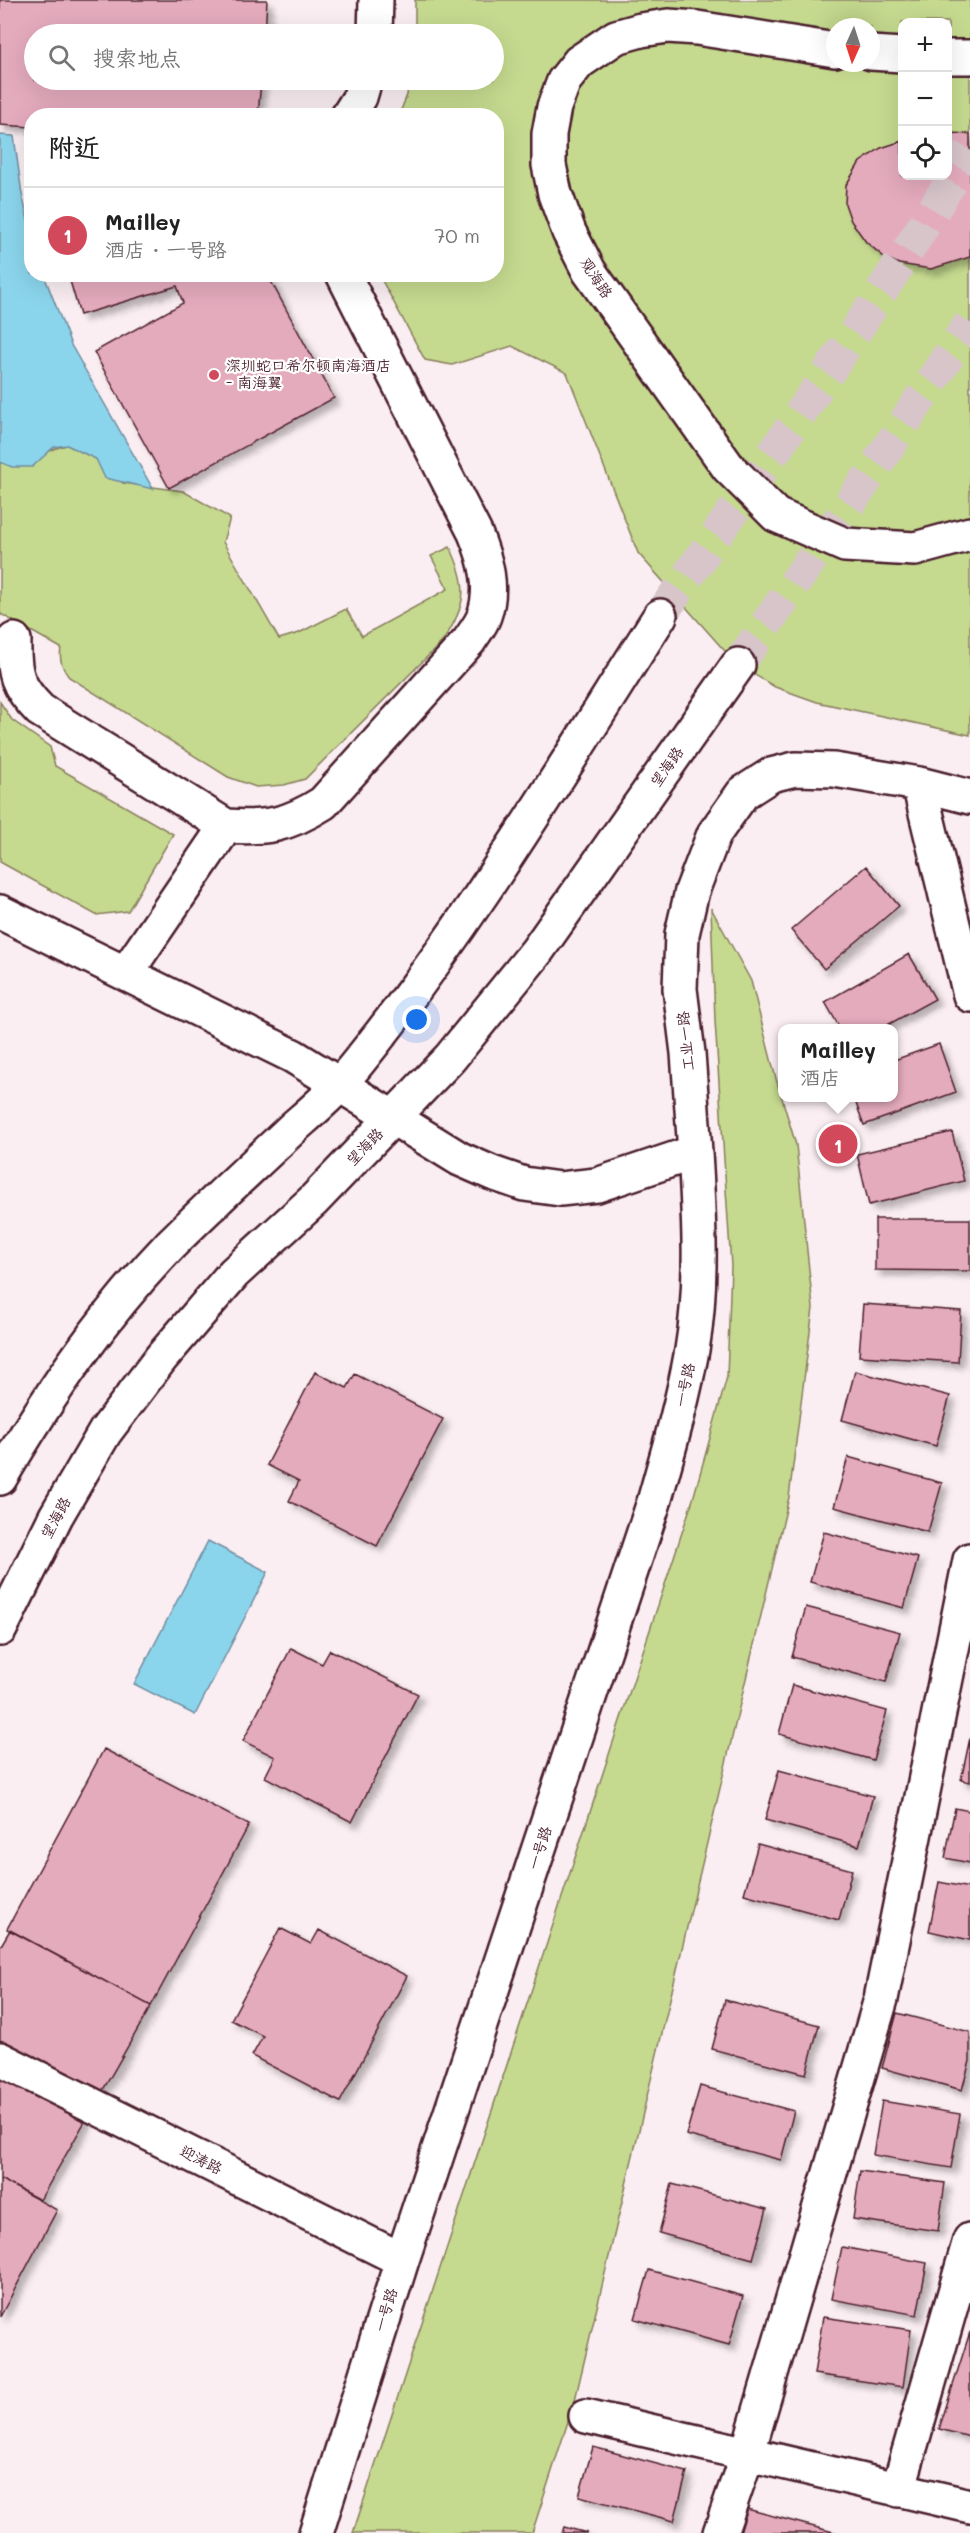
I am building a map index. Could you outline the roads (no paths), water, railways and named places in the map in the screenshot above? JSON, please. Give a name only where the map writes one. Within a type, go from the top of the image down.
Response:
[{"type":"street","points":[[375,24],[376,0]]},
{"type":"street","name":"观海路","points":[[826,48],[687,27],[659,28],[616,37],[579,62],[564,81],[554,107],[549,134],[549,165],[555,194],[569,232],[589,271],[728,467],[776,515],[845,545],[915,549],[970,534]]},
{"type":"street","points":[[880,54],[898,55]]},
{"type":"street","points":[[952,57],[970,57]]},
{"type":"street","points":[[353,108],[362,90]]},
{"type":"street","points":[[14,640],[13,659],[17,681],[40,710],[226,826],[249,828],[273,826],[298,819],[323,803],[469,641],[484,617],[489,589],[486,561],[475,533],[348,282]]},
{"type":"street","points":[[0,1478],[47,1398],[108,1314],[171,1244],[340,1084],[447,943],[660,616]]},
{"type":"street","name":"望海路","points":[[0,1629],[56,1516],[105,1432],[161,1358],[234,1273],[313,1200],[450,1058],[537,951],[738,665]]},
{"type":"street","name":"工业一路","points":[[695,1152],[688,1053],[680,989],[682,934],[692,891],[714,834],[743,794],[771,775],[795,768],[834,770],[919,784],[970,797]]},
{"type":"street","points":[[919,784],[970,995]]},
{"type":"street","points":[[126,973],[226,826]]},
{"type":"street","points":[[0,912],[293,1056],[460,1159],[492,1173],[524,1184],[560,1189],[597,1185],[695,1152]]},
{"type":"street","name":"一号路","points":[[316,2533],[402,2260],[654,1502],[678,1415],[692,1348],[699,1286],[699,1219],[695,1152]]},
{"type":"street","points":[[720,2533],[747,2455],[881,1999],[970,1560]]},
{"type":"street","name":"迎涛路","points":[[0,2060],[402,2260]]},
{"type":"street","points":[[898,2490],[970,2240]]},
{"type":"street","points":[[586,2416],[970,2506]]},
{"type":"water","points":[[0,135],[14,136],[24,203],[24,282],[47,282],[71,345],[153,489],[105,478],[96,459],[67,445],[54,447],[32,467],[12,467],[0,462]]},
{"type":"water","points":[[208,1541],[268,1572],[195,1715],[134,1684]]},
{"type":"tunnel","points":[[660,616],[858,327],[970,150]]},
{"type":"tunnel","points":[[738,665],[880,460],[970,323]]},
{"type":"place","name":"深圳蛇口希尔顿南海酒店 - 南海翼","points":[[214,375]]},
{"type":"place","name":"Mailley","points":[[838,1144]]}]
